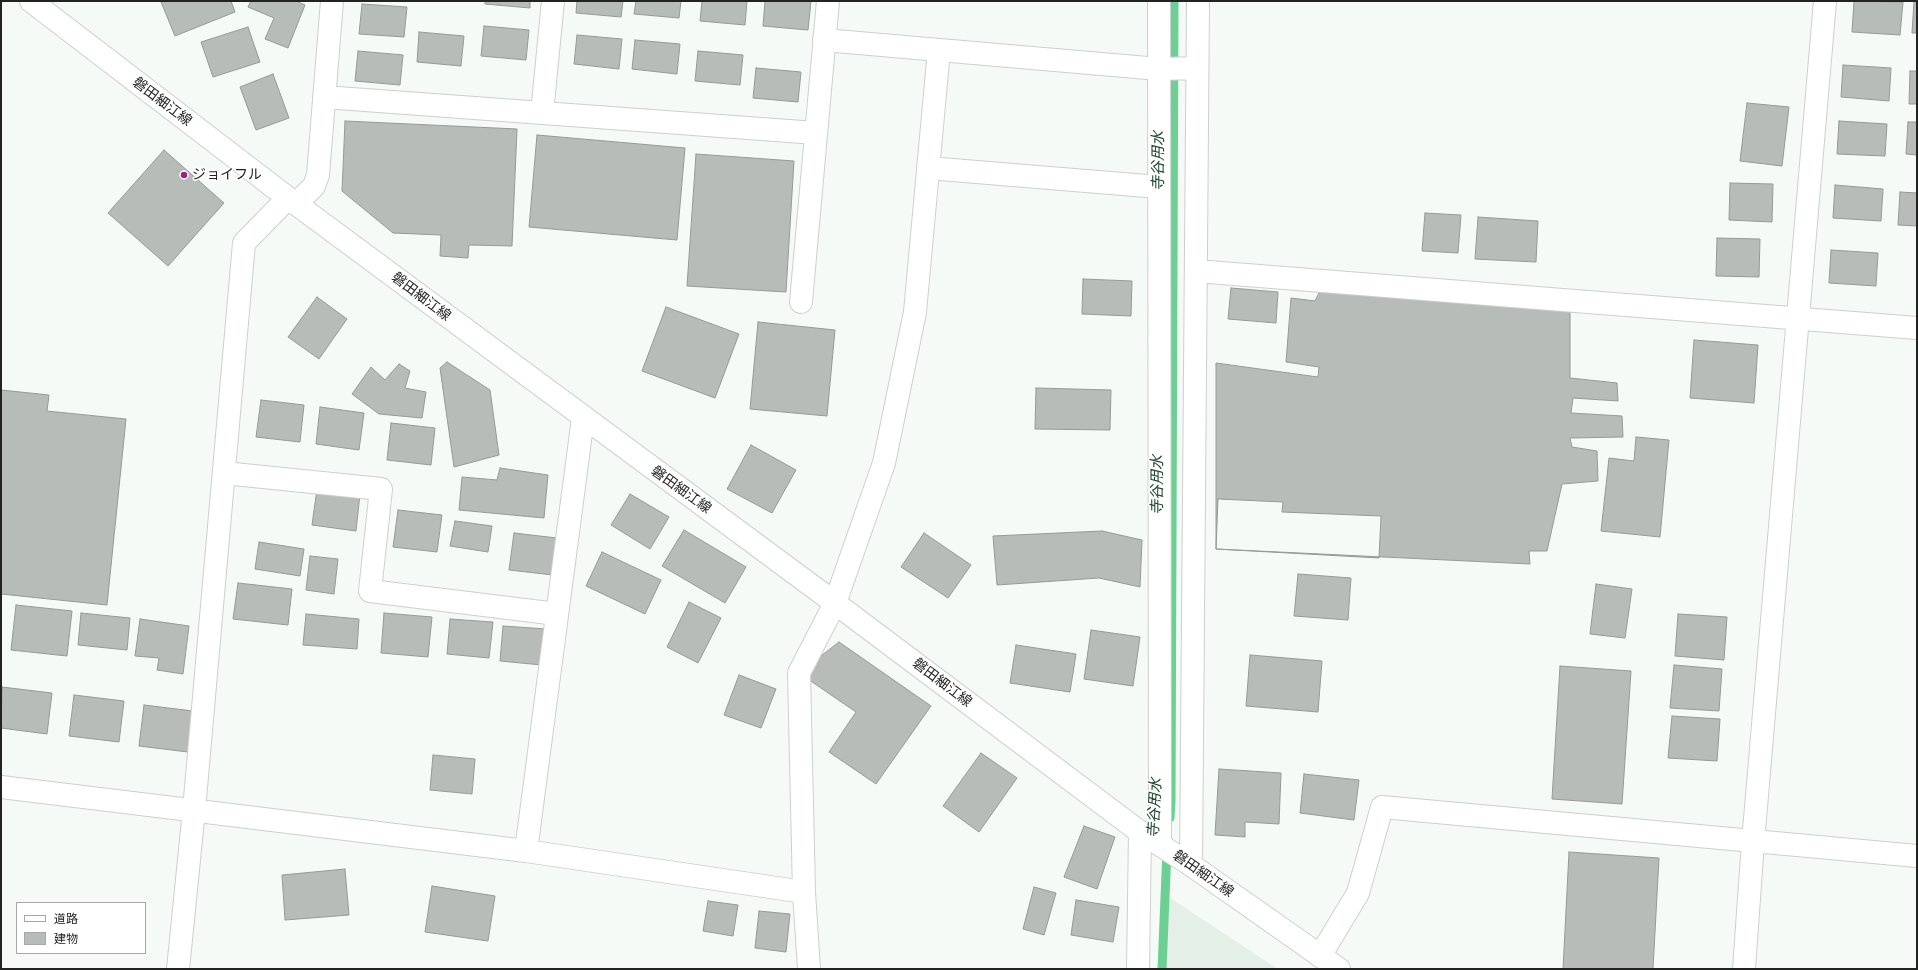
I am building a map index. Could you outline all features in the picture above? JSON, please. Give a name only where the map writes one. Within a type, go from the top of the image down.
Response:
[{"type":"street","name":"磐田細江線","points":[[31,1],[292,201],[582,418],[836,603],[1140,832],[1191,865],[1339,969]]},
{"type":"street","points":[[178,969],[194,810],[244,243],[292,201],[314,186],[318,176],[332,1]]},
{"type":"street","points":[[542,113],[553,1]]},
{"type":"street","points":[[801,302],[828,1]]},
{"type":"street","points":[[1159,1],[1160,844]]},
{"type":"street","points":[[1191,865],[1196,271],[1196,68],[1198,1]]},
{"type":"street","points":[[1744,969],[1753,842],[1825,1]]},
{"type":"street","points":[[824,40],[1160,69],[1196,68]]},
{"type":"street","points":[[809,969],[804,892],[799,673],[836,603],[884,464],[915,312],[939,50]]},
{"type":"street","points":[[324,97],[816,133]]},
{"type":"street","points":[[928,168],[1159,187]]},
{"type":"street","points":[[1196,271],[1917,328]]},
{"type":"street","points":[[526,851],[582,418]]},
{"type":"street","points":[[224,473],[381,489],[370,591],[557,614]]},
{"type":"street","points":[[1,787],[526,851],[804,892]]},
{"type":"street","points":[[1320,956],[1358,893],[1382,807],[1917,856]]},
{"type":"street","points":[[1138,969],[1140,832]]},
{"type":"shaded area","points":[[1164,894],[1278,969],[1164,969]]},
{"type":"building","points":[[231,1],[235,12],[175,36],[161,2]]},
{"type":"building","points":[[251,1],[296,1],[305,5],[288,48],[265,39],[274,18],[248,7]]},
{"type":"building","points":[[485,1],[530,1],[530,8],[485,4]]},
{"type":"building","points":[[577,1],[623,1],[621,17],[576,13]]},
{"type":"building","points":[[636,1],[681,1],[679,18],[634,14]]},
{"type":"building","points":[[702,1],[747,1],[745,25],[700,21]]},
{"type":"building","points":[[765,1],[811,1],[808,30],[763,26]]},
{"type":"building","points":[[1854,1],[1903,2],[1900,35],[1852,32]]},
{"type":"building","points":[[1914,1],[1917,1],[1917,33],[1912,33]]},
{"type":"building","points":[[362,4],[407,7],[404,37],[359,34]]},
{"type":"building","points":[[484,26],[529,30],[526,60],[481,56]]},
{"type":"building","points":[[248,27],[260,62],[213,77],[201,42]]},
{"type":"building","points":[[419,32],[464,36],[461,66],[417,62]]},
{"type":"building","points":[[577,35],[622,39],[619,69],[574,64]]},
{"type":"building","points":[[635,40],[680,44],[677,74],[632,69]]},
{"type":"building","points":[[358,51],[403,55],[400,85],[355,81]]},
{"type":"building","points":[[698,51],[743,55],[740,85],[695,81]]},
{"type":"building","points":[[1843,65],[1891,68],[1889,101],[1841,97]]},
{"type":"building","points":[[756,68],[801,72],[798,102],[753,98]]},
{"type":"building","points":[[1910,71],[1917,71],[1917,104],[1909,104]]},
{"type":"building","points":[[273,74],[289,118],[256,130],[240,87]]},
{"type":"building","points":[[1747,103],[1789,107],[1782,166],[1740,161]]},
{"type":"building","points":[[345,121],[517,129],[512,246],[469,245],[468,258],[440,256],[441,235],[393,233],[342,191]]},
{"type":"building","points":[[1839,121],[1887,124],[1885,156],[1837,154]]},
{"type":"building","points":[[1908,122],[1917,122],[1917,155],[1906,154]]},
{"type":"building","points":[[537,135],[685,148],[677,240],[529,227]]},
{"type":"building","points":[[164,150],[224,203],[168,266],[108,213]]},
{"type":"building","points":[[696,154],[794,161],[786,292],[687,286]]},
{"type":"building","points":[[1730,183],[1773,184],[1772,222],[1729,220]]},
{"type":"building","points":[[1835,185],[1883,189],[1881,221],[1833,218]]},
{"type":"building","points":[[1900,192],[1917,193],[1917,226],[1898,225]]},
{"type":"building","points":[[1425,213],[1461,215],[1458,253],[1422,251]]},
{"type":"building","points":[[1478,217],[1538,221],[1536,262],[1475,259]]},
{"type":"building","points":[[1717,238],[1760,239],[1759,277],[1716,276]]},
{"type":"building","points":[[1831,250],[1878,253],[1876,286],[1829,283]]},
{"type":"building","points":[[1083,279],[1132,281],[1131,316],[1082,314]]},
{"type":"building","points":[[1231,288],[1278,292],[1276,323],[1228,319]]},
{"type":"building","points":[[1320,291],[1570,311],[1570,378],[1617,383],[1618,401],[1573,398],[1571,413],[1622,416],[1623,437],[1570,438],[1572,447],[1597,451],[1598,481],[1562,484],[1547,551],[1529,551],[1530,564],[1216,549],[1216,363],[1318,377],[1319,367],[1286,362],[1291,298],[1315,301]]},
{"type":"building","points":[[317,297],[347,319],[319,359],[288,337]]},
{"type":"building","points":[[666,307],[739,334],[715,398],[642,371]]},
{"type":"building","points":[[758,322],[835,330],[827,416],[750,409]]},
{"type":"building","points":[[1694,340],[1758,345],[1754,403],[1690,398]]},
{"type":"building","points":[[447,362],[490,390],[499,455],[454,467],[440,368]]},
{"type":"building","points":[[399,364],[410,371],[405,388],[426,392],[422,418],[379,414],[352,394],[371,367],[385,380]]},
{"type":"building","points":[[1036,388],[1111,390],[1110,430],[1035,429]]},
{"type":"building","points":[[1,390],[49,395],[47,411],[126,419],[107,605],[1,594]]},
{"type":"building","points":[[261,400],[304,405],[300,442],[256,437]]},
{"type":"building","points":[[320,407],[364,413],[359,450],[316,444]]},
{"type":"building","points":[[391,423],[435,428],[431,465],[387,460]]},
{"type":"building","points":[[1636,437],[1669,440],[1660,537],[1601,531],[1609,458],[1634,461]]},
{"type":"building","points":[[751,445],[796,470],[772,513],[727,489]]},
{"type":"building","points":[[500,468],[548,475],[544,518],[459,510],[462,477],[497,480]]},
{"type":"building","points":[[317,489],[360,494],[356,531],[312,525]]},
{"type":"building","points":[[630,494],[669,517],[650,549],[611,525]]},
{"type":"building","points":[[1218,499],[1283,502],[1282,512],[1381,516],[1379,558],[1216,549]]},
{"type":"building","points":[[398,510],[442,515],[437,552],[393,547]]},
{"type":"building","points":[[455,521],[492,526],[488,552],[450,546]]},
{"type":"building","points":[[684,530],[746,567],[725,603],[662,566]]},
{"type":"building","points":[[1102,531],[1142,540],[1140,587],[1099,578],[997,585],[993,536]]},
{"type":"building","points":[[514,533],[557,538],[553,575],[509,570]]},
{"type":"building","points":[[924,533],[971,565],[948,598],[901,567]]},
{"type":"building","points":[[259,542],[304,549],[300,576],[255,569]]},
{"type":"building","points":[[602,552],[661,580],[645,614],[586,586]]},
{"type":"building","points":[[310,556],[338,559],[334,594],[306,590]]},
{"type":"building","points":[[1298,574],[1351,578],[1348,620],[1294,616]]},
{"type":"building","points":[[238,583],[292,589],[288,625],[233,619]]},
{"type":"building","points":[[1596,584],[1632,589],[1625,638],[1590,634]]},
{"type":"building","points":[[689,602],[721,618],[698,663],[667,647]]},
{"type":"building","points":[[16,605],[72,611],[67,656],[11,650]]},
{"type":"building","points":[[81,613],[130,618],[127,650],[78,645]]},
{"type":"building","points":[[384,613],[432,617],[428,657],[381,653]]},
{"type":"building","points":[[306,614],[359,619],[357,649],[303,645]]},
{"type":"building","points":[[1678,614],[1727,617],[1724,660],[1675,656]]},
{"type":"building","points":[[140,619],[189,626],[183,674],[157,670],[159,658],[135,656]]},
{"type":"building","points":[[450,619],[493,622],[489,658],[447,654]]},
{"type":"building","points":[[503,626],[546,629],[542,665],[500,661]]},
{"type":"building","points":[[1091,630],[1140,637],[1133,686],[1084,679]]},
{"type":"building","points":[[839,642],[931,706],[876,784],[829,752],[856,712],[799,673]]},
{"type":"building","points":[[1016,645],[1076,654],[1070,692],[1010,683]]},
{"type":"building","points":[[1250,655],[1322,661],[1318,712],[1246,706]]},
{"type":"building","points":[[1674,665],[1722,669],[1719,711],[1670,708]]},
{"type":"building","points":[[1560,666],[1631,671],[1622,804],[1552,799]]},
{"type":"building","points":[[739,675],[776,689],[761,728],[724,715]]},
{"type":"building","points":[[2,687],[52,693],[47,734],[1,728]]},
{"type":"building","points":[[74,695],[124,701],[119,742],[69,736]]},
{"type":"building","points":[[144,705],[193,711],[188,752],[139,746]]},
{"type":"building","points":[[1672,716],[1720,719],[1717,761],[1668,758]]},
{"type":"building","points":[[981,753],[1017,778],[979,832],[943,806]]},
{"type":"building","points":[[433,755],[475,759],[472,794],[430,790]]},
{"type":"building","points":[[1219,769],[1281,773],[1279,824],[1245,822],[1245,837],[1215,835]]},
{"type":"building","points":[[1304,774],[1359,780],[1354,820],[1300,813]]},
{"type":"building","points":[[1084,826],[1115,837],[1097,889],[1064,877]]},
{"type":"building","points":[[1569,852],[1659,858],[1653,969],[1563,969]]},
{"type":"building","points":[[345,869],[349,915],[285,920],[282,875]]},
{"type":"building","points":[[432,886],[495,896],[488,941],[425,932]]},
{"type":"building","points":[[1034,887],[1056,893],[1044,935],[1023,929]]},
{"type":"building","points":[[1076,900],[1119,907],[1113,942],[1071,935]]},
{"type":"building","points":[[708,901],[738,905],[733,936],[703,931]]},
{"type":"building","points":[[759,911],[790,914],[786,952],[755,948]]},
{"type":"waterway","name":"寺谷用水","points":[[1170,818],[1174,1]]},
{"type":"waterway","name":"寺谷用水","points":[[1162,969],[1167,850]]},
{"type":"place","name":"ジョイフル","points":[[184,175]]}]
